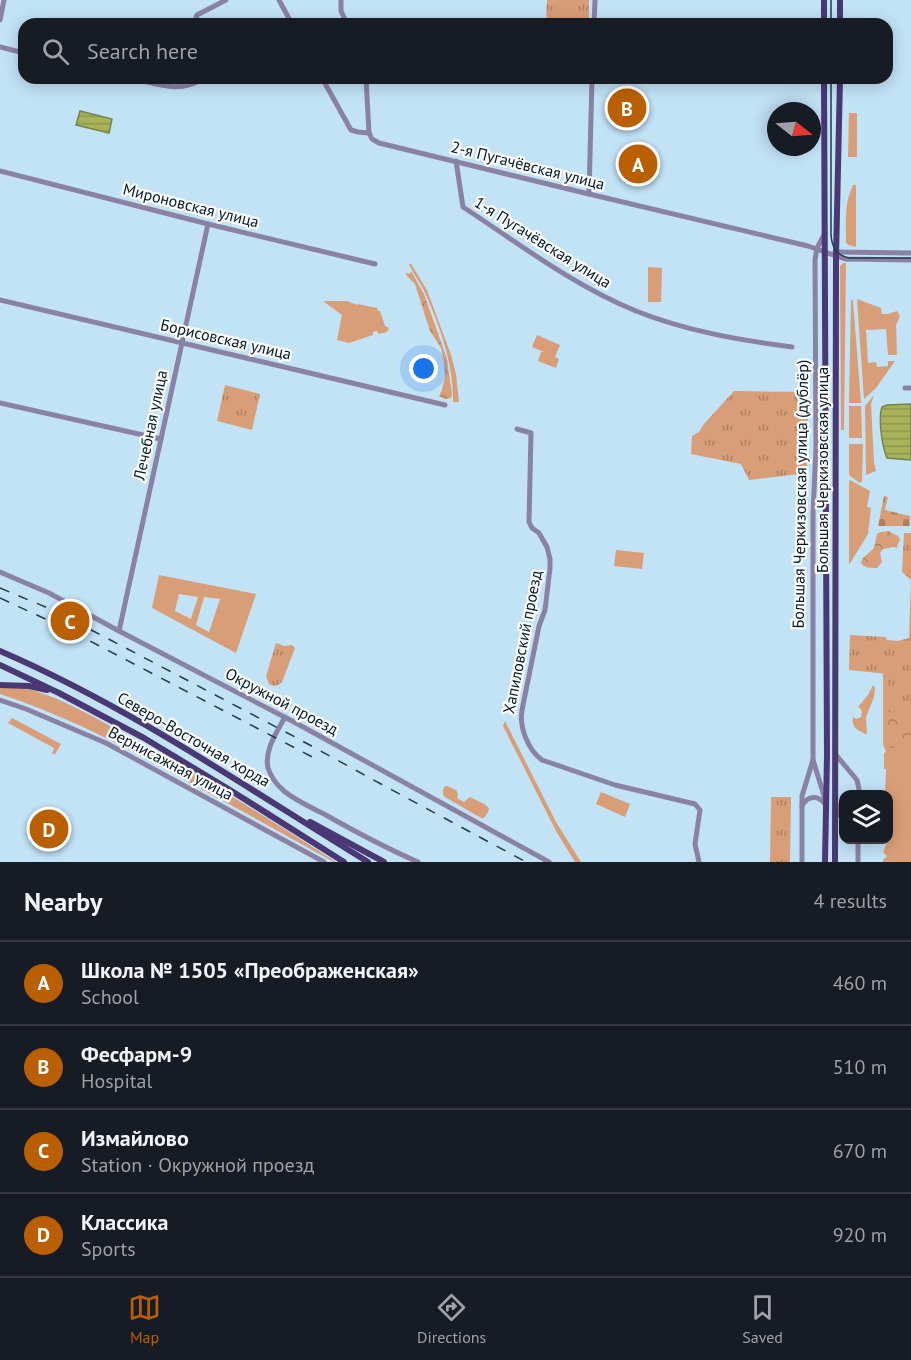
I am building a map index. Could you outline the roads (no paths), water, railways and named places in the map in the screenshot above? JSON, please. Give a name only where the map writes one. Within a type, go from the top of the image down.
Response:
[{"type":"main road","points":[[824,0],[824,18]]},
{"type":"main road","points":[[840,0],[840,18]]},
{"type":"main road","name":"Большая Черкизовская улица","points":[[824,84],[827,744],[825,862]]},
{"type":"main road","name":"Большая Черкизовская улица","points":[[835,862],[836,254],[840,84]]},
{"type":"main road","name":"Северо-Восточная хорда","points":[[0,651],[78,688],[139,722],[219,768],[368,862]]},
{"type":"main road","name":"Северо-Восточная хорда","points":[[0,664],[144,738],[344,862]]},
{"type":"main road","points":[[0,685],[29,686],[59,693]]},
{"type":"main road","points":[[273,802],[384,862]]},
{"type":"street","points":[[0,20],[4,0]]},
{"type":"street","points":[[197,18],[197,15],[226,0]]},
{"type":"street","points":[[279,0],[289,18]]},
{"type":"street","points":[[341,0],[341,12],[344,18]]},
{"type":"street","points":[[594,18],[595,0]]},
{"type":"street","points":[[0,47],[18,52]]},
{"type":"street","points":[[157,84],[175,88],[192,84]]},
{"type":"street","name":"2-я Пугачёвская улица","points":[[325,84],[348,126],[354,131],[369,133],[372,139],[379,143],[836,254]]},
{"type":"street","points":[[366,84],[369,133]]},
{"type":"street","points":[[589,195],[592,84]]},
{"type":"street","name":"1-я Пугачёвская улица","points":[[456,161],[463,207],[587,288],[635,311],[668,323],[723,336],[792,347]]},
{"type":"street","name":"Мироновская улица","points":[[0,171],[375,264]]},
{"type":"street","name":"Лечебная улица","points":[[119,631],[208,224]]},
{"type":"street","name":"Большая Черкизовская улица (дублёр)","points":[[813,760],[815,260],[817,248],[825,231]]},
{"type":"street","points":[[836,254],[911,253]]},
{"type":"street","points":[[836,254],[849,260],[911,260]]},
{"type":"street","name":"Борисовская улица","points":[[0,300],[445,405]]},
{"type":"street","points":[[0,403],[161,439]]},
{"type":"street","name":"Хапиловский проезд","points":[[517,429],[531,433],[529,522],[547,547],[550,559],[545,610],[539,626],[520,721],[522,730],[535,753],[542,760],[615,784],[698,806],[700,810],[695,844],[699,862]]},
{"type":"street","name":"Окружной проезд","points":[[0,572],[49,593],[285,717],[549,862]]},
{"type":"street","name":"Вернисажная улица","points":[[0,700],[106,742],[324,862]]},
{"type":"street","points":[[285,717],[268,752],[268,766],[277,784],[293,797],[328,817],[418,862]]},
{"type":"street","points":[[836,755],[857,780],[859,790]]},
{"type":"street","points":[[813,760],[826,805]]},
{"type":"street","points":[[802,862],[802,796],[813,760]]},
{"type":"street","points":[[802,808],[805,801],[812,797],[819,798],[826,805]]},
{"type":"street","points":[[836,821],[839,806]]},
{"type":"street","points":[[858,844],[858,862]]},
{"type":"tram line","points":[[831,0],[831,18]]},
{"type":"tram line","points":[[831,84],[832,243],[838,253],[849,258],[911,258]]},
{"type":"railway","points":[[0,588],[55,611],[526,862]]},
{"type":"railway","points":[[0,598],[67,629],[318,760]]},
{"type":"place","name":"Фесфарм-9","points":[[627,108]]},
{"type":"place","name":"Школа № 1505 «Преображенская»","points":[[638,164]]},
{"type":"place","name":"Измайлово","points":[[70,621]]},
{"type":"place","name":"Классика","points":[[49,829]]}]
